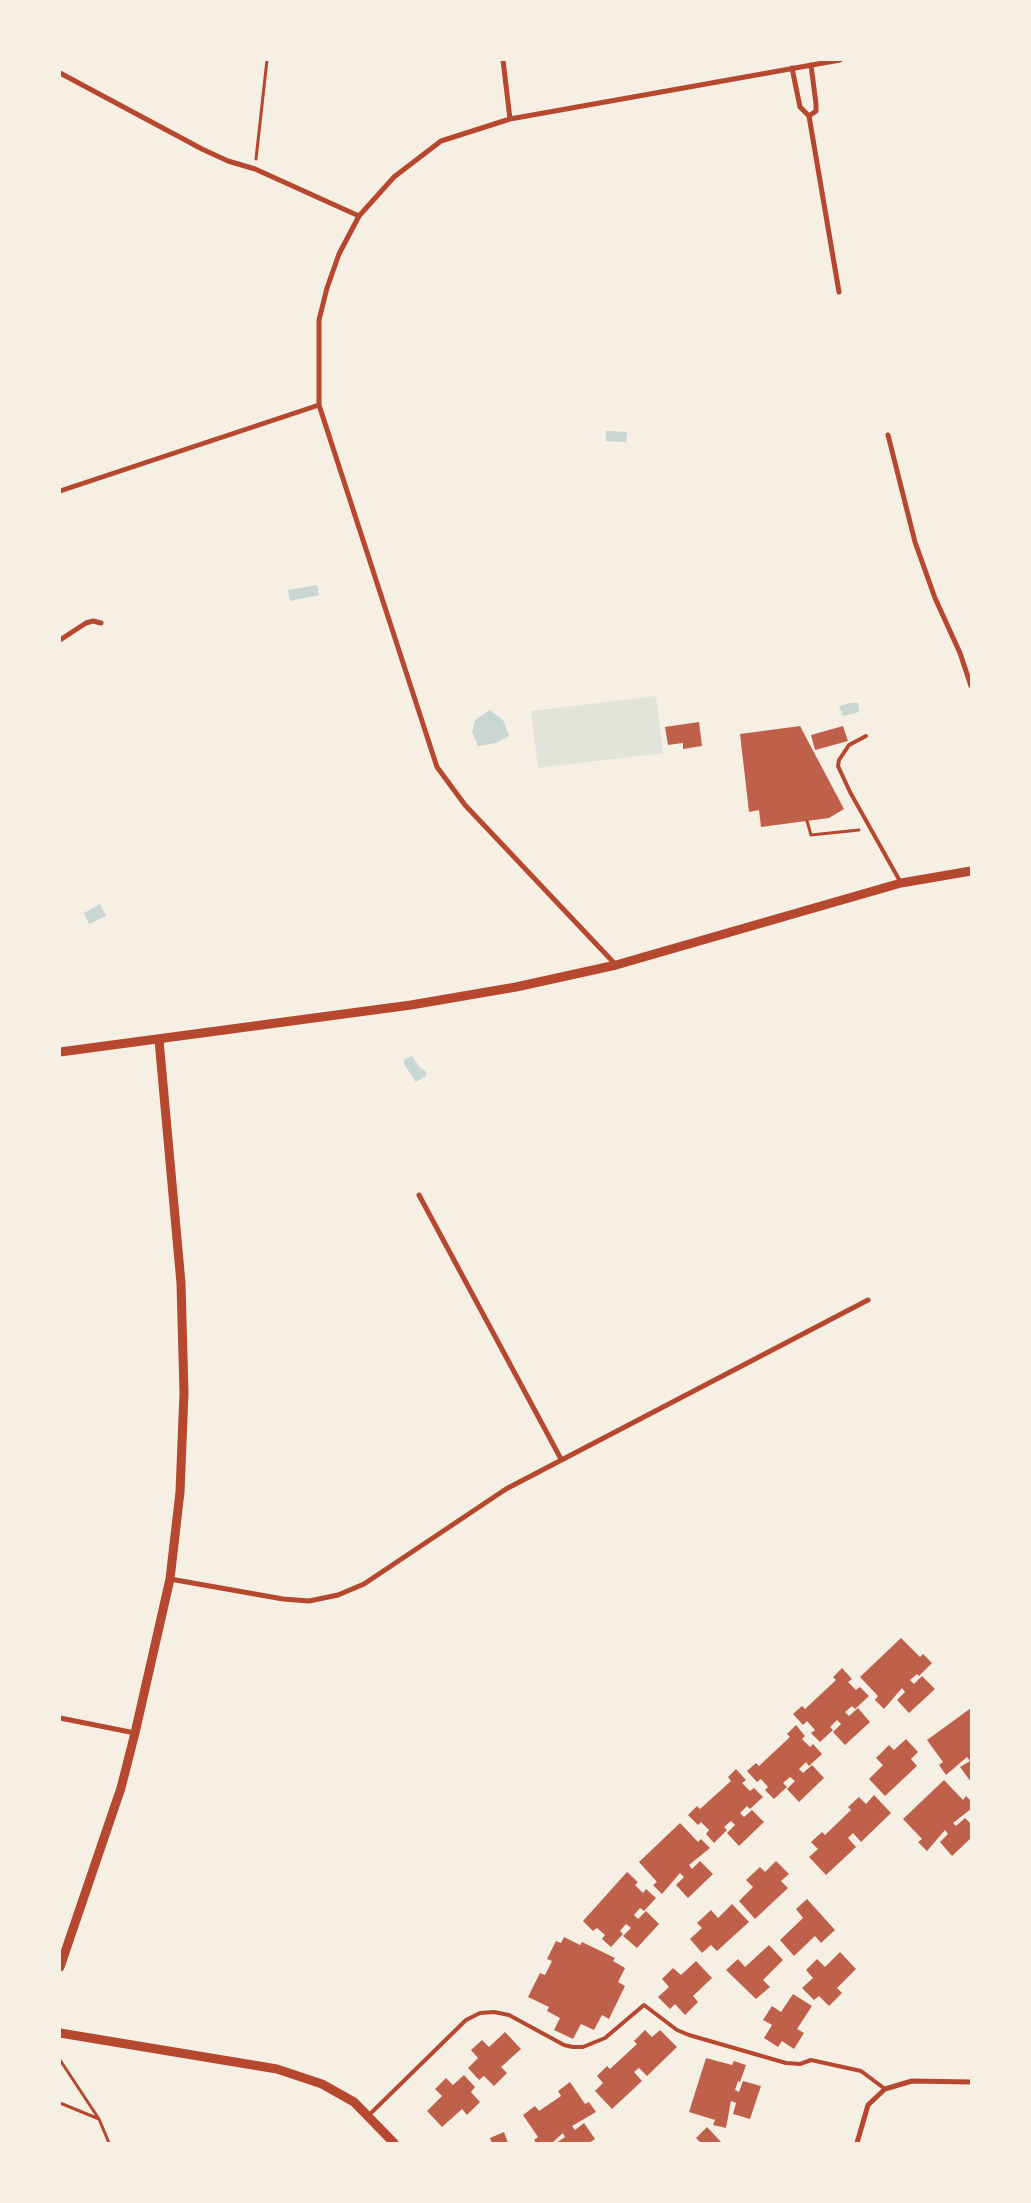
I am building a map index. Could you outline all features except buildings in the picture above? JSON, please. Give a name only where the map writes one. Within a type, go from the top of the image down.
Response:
[{"type":"street","points":[[502,60],[510,119]]},
{"type":"street","points":[[616,965],[465,805],[437,767],[319,405],[319,320],[327,288],[339,254],[359,216],[394,177],[441,141],[510,119],[840,60]]},
{"type":"street","points":[[809,116],[816,111],[811,65]]},
{"type":"street","points":[[792,68],[800,107],[809,116],[839,292]]},
{"type":"street","points":[[60,73],[202,149],[228,161],[255,169],[359,216]]},
{"type":"street","points":[[60,491],[319,405]]},
{"type":"street","points":[[888,435],[915,542],[935,598],[960,653],[971,686]]},
{"type":"street","points":[[60,640],[86,623],[93,621],[102,623]]},
{"type":"street","points":[[60,1052],[411,1005],[516,987],[616,965],[901,883],[971,870]]},
{"type":"street","points":[[60,1967],[121,1788],[135,1733],[170,1579],[180,1492],[184,1393],[181,1283],[159,1040]]},
{"type":"street","points":[[418,1195],[561,1459]]},
{"type":"street","points":[[170,1579],[283,1599],[309,1601],[338,1595],[364,1584],[506,1489],[868,1300]]},
{"type":"street","points":[[60,1718],[135,1733]]},
{"type":"street","points":[[60,2033],[278,2069],[322,2084],[354,2102],[369,2115],[394,2143]]},
{"type":"street","points":[[857,2143],[868,2105],[885,2089],[912,2081],[971,2082]]},
{"type":"lane","points":[[866,736],[849,745],[839,760],[838,766],[868,825],[901,883]]},
{"type":"lane","points":[[369,2115],[466,2020],[480,2013],[494,2012],[509,2015],[573,2048],[583,2047],[606,2038],[644,2005],[677,2030],[689,2036],[786,2062],[800,2064],[811,2060],[861,2071],[885,2089]]},
{"type":"path","points":[[255,169],[267,60]]},
{"type":"path","points":[[807,821],[811,835],[856,832],[868,825]]},
{"type":"path","points":[[60,2060],[98,2120],[109,2143]]},
{"type":"path","points":[[60,2103],[98,2120]]},
{"type":"shaded area","points":[[606,431],[627,432],[626,442],[606,441]]},
{"type":"shaded area","points":[[317,585],[319,595],[290,601],[288,590]]},
{"type":"shaded area","points":[[656,696],[663,753],[538,768],[531,711]]},
{"type":"shaded area","points":[[858,703],[859,712],[843,716],[839,706]]},
{"type":"shaded area","points":[[490,710],[503,720],[509,736],[496,743],[478,746],[472,732],[475,720]]},
{"type":"shaded area","points":[[100,904],[106,916],[89,924],[84,913]]},
{"type":"shaded area","points":[[412,1056],[420,1068],[426,1071],[426,1076],[416,1082],[404,1064],[404,1060]]}]
